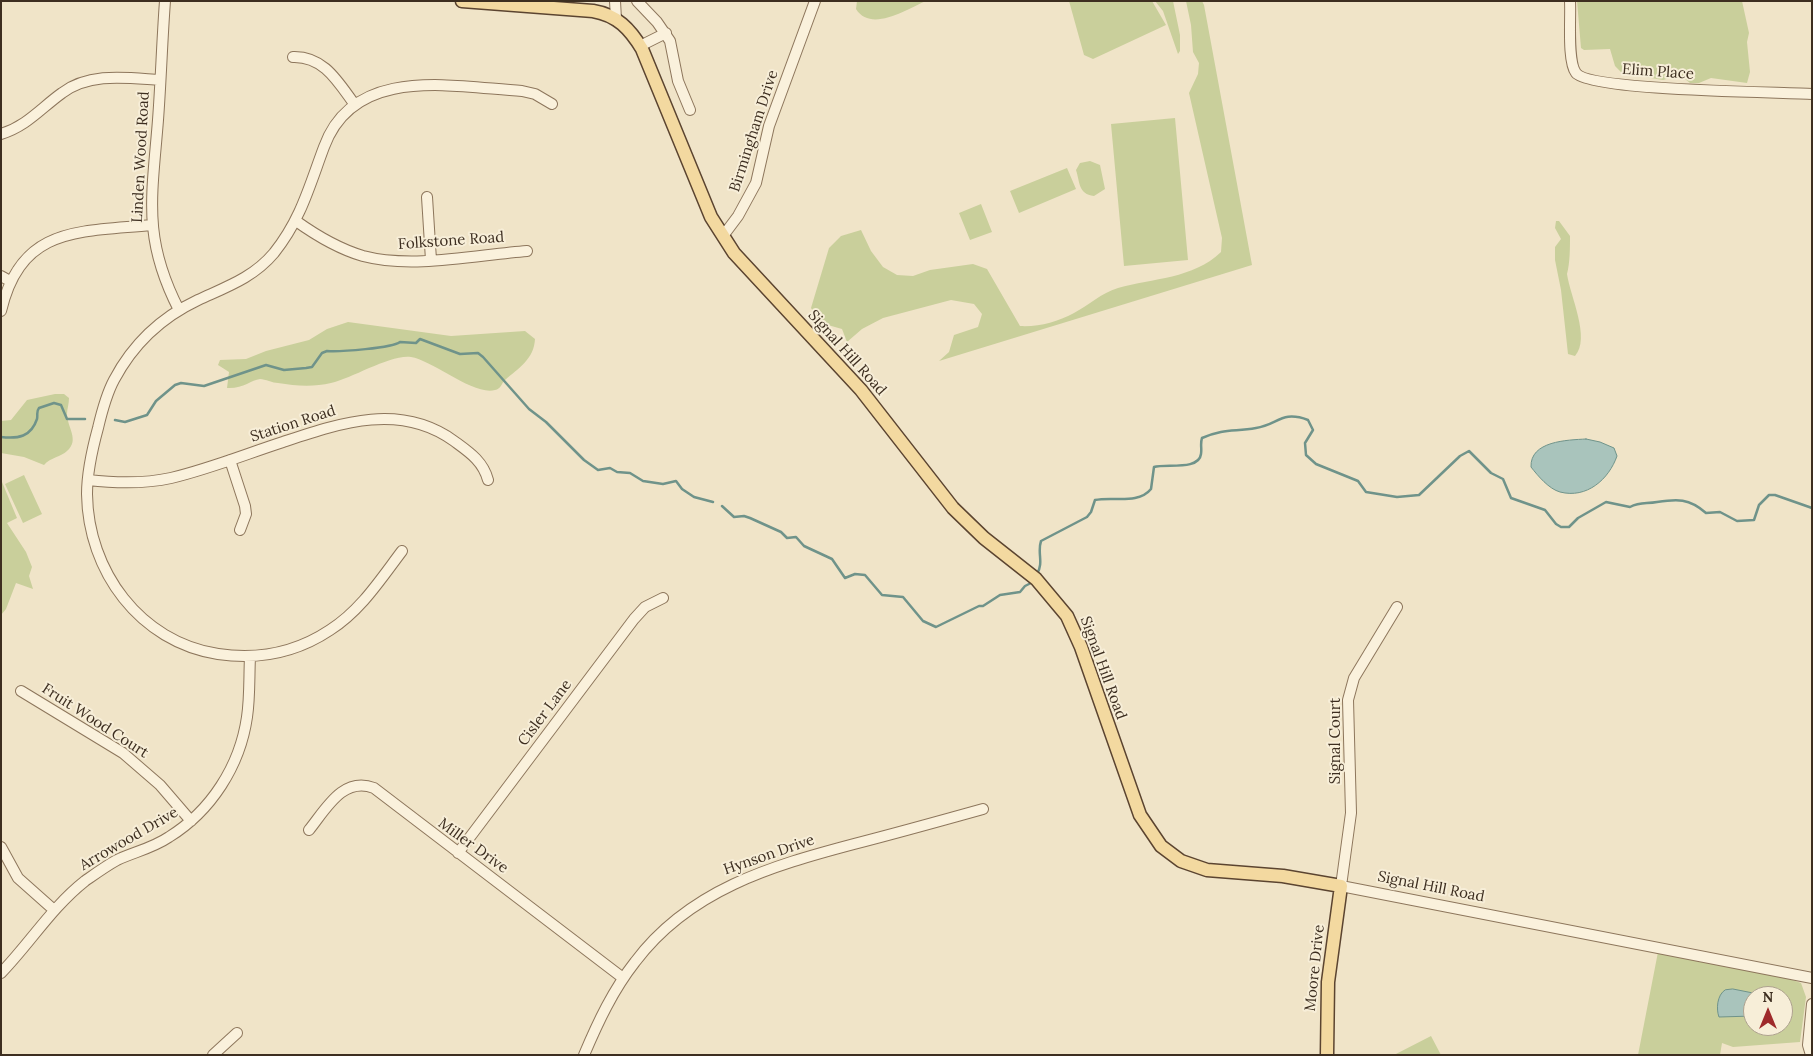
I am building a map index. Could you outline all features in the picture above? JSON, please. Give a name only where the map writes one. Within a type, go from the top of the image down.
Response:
[{"type":"main road","name":"Signal Hill Road","points":[[462,1],[593,11],[616,19],[625,25],[640,46],[712,217],[723,236],[746,266],[861,390],[953,508],[984,538],[1036,579],[1058,604],[1075,632],[1140,815],[1161,846],[1181,861],[1207,870],[1283,876],[1341,886]]},
{"type":"main road","name":"Moore Drive","points":[[1327,1055],[1328,982],[1341,886]]},
{"type":"street","name":"Linden Wood Road","points":[[165,1],[152,180],[152,225],[163,276],[179,310]]},
{"type":"street","points":[[615,1],[616,19]]},
{"type":"street","points":[[637,1],[666,34],[672,46],[678,82],[690,110]]},
{"type":"street","name":"Birmingham Drive","points":[[723,236],[746,204],[756,183],[768,126],[815,1]]},
{"type":"street","name":"Elim Place","points":[[1570,1],[1572,58],[1576,73],[1584,79],[1608,83],[1700,90],[1812,94]]},
{"type":"street","points":[[640,46],[666,34]]},
{"type":"street","points":[[293,57],[308,58],[323,66],[355,104]]},
{"type":"street","points":[[1,134],[22,126],[64,92],[82,83],[111,78],[160,80]]},
{"type":"street","points":[[402,551],[367,597],[331,630],[288,650],[250,656],[210,653],[176,641],[149,625],[124,600],[114,586],[98,555],[89,516],[88,480],[96,433],[105,400],[122,366],[143,338],[179,310],[229,287],[254,272],[280,246],[307,199],[325,144],[340,119],[355,104],[375,93],[391,88],[421,85],[522,91],[535,94],[552,104]]},
{"type":"street","points":[[427,196],[431,260]]},
{"type":"street","name":"Folkstone Road","points":[[296,221],[333,244],[365,256],[399,261],[527,251]]},
{"type":"street","points":[[1,311],[6,278],[26,257],[38,248],[60,237],[74,233],[152,225]]},
{"type":"street","name":"Station Road","points":[[88,480],[110,482],[152,481],[184,474],[336,425],[371,418],[392,418],[422,424],[451,438],[480,463],[488,480]]},
{"type":"street","points":[[230,460],[245,506],[246,514],[240,530]]},
{"type":"street","name":"Cisler Lane","points":[[458,854],[634,619],[645,607],[663,598]]},
{"type":"street","name":"Signal Court","points":[[1341,886],[1351,813],[1348,700],[1354,678],[1397,607]]},
{"type":"street","name":"Arrowood Drive","points":[[1,973],[54,910],[84,882],[116,860],[154,846],[191,821],[216,794],[238,752],[247,717],[250,656]]},
{"type":"street","name":"Fruit Wood Court","points":[[21,691],[123,753],[160,785],[191,821]]},
{"type":"street","name":"Miller Drive","points":[[309,830],[340,792],[353,786],[374,788],[458,854],[623,978]]},
{"type":"street","name":"Hynson Drive","points":[[584,1055],[601,1016],[636,960],[664,929],[698,903],[729,884],[792,860],[982,809]]},
{"type":"street","points":[[1,847],[18,878],[54,910]]},
{"type":"street","name":"Signal Hill Road","points":[[1341,886],[1812,978]]},
{"type":"street","points":[[1811,1055],[1808,1045],[1812,1004]]},
{"type":"street","points":[[213,1055],[238,1033]]},
{"type":"green space","points":[[857,1],[926,1],[890,17],[871,19],[863,16],[856,9]]},
{"type":"green space","points":[[1069,1],[1152,1],[1166,25],[1093,59],[1084,55]]},
{"type":"green space","points":[[1155,1],[1173,1],[1180,35],[1180,51],[1178,54],[1163,11]]},
{"type":"green space","points":[[1186,1],[1202,1],[1204,5],[1252,265],[939,361],[949,352],[954,335],[978,327],[982,314],[974,304],[951,300],[883,318],[862,329],[847,342],[842,329],[821,323],[811,308],[829,248],[841,236],[861,230],[871,251],[883,267],[897,275],[913,276],[930,270],[973,264],[987,269],[1020,326],[1041,325],[1061,319],[1112,290],[1185,273],[1210,261],[1221,252],[1222,238],[1189,93],[1198,74],[1199,63],[1193,52],[1191,25]]},
{"type":"green space","points":[[1577,1],[1742,1],[1749,33],[1747,42],[1750,72],[1747,83],[1711,78],[1699,83],[1690,83],[1680,75],[1663,80],[1622,73],[1615,66],[1610,49],[1584,50],[1581,48]]},
{"type":"green space","points":[[1175,118],[1188,260],[1124,266],[1111,124]]},
{"type":"green space","points":[[1090,161],[1100,165],[1105,189],[1094,196],[1082,190],[1076,170],[1080,163]]},
{"type":"green space","points":[[1067,168],[1076,189],[1019,213],[1010,191]]},
{"type":"green space","points":[[981,204],[992,232],[970,240],[959,213]]},
{"type":"green space","points":[[1556,221],[1559,221],[1570,236],[1567,274],[1578,316],[1581,339],[1575,356],[1568,354],[1561,290],[1555,260],[1555,247],[1561,239],[1555,228]]},
{"type":"green space","points":[[348,322],[451,336],[525,331],[535,339],[529,358],[495,390],[476,388],[430,364],[411,357],[393,359],[325,384],[312,386],[291,385],[260,379],[242,386],[227,388],[229,372],[218,365],[220,360],[246,359],[266,351],[309,340],[327,329]]},
{"type":"green space","points":[[64,394],[69,398],[67,414],[73,438],[71,447],[62,455],[44,465],[24,457],[1,453],[1,421],[11,420],[27,400]]},
{"type":"green space","points":[[24,475],[42,514],[23,523],[5,484]]},
{"type":"green space","points":[[2,482],[17,518],[7,523],[26,552],[32,567],[29,576],[33,589],[16,583],[6,609],[1,615]]},
{"type":"green space","points":[[1658,952],[1784,977],[1801,983],[1806,997],[1800,1042],[1733,1047],[1722,1043],[1720,1055],[1638,1055]]},
{"type":"green space","points":[[1431,1036],[1441,1055],[1394,1055]]},
{"type":"water","points":[[1586,439],[1614,448],[1617,456],[1609,472],[1588,490],[1579,493],[1560,492],[1544,482],[1531,467],[1532,458],[1543,447],[1560,441]]},
{"type":"water","points":[[1725,990],[1743,991],[1743,1016],[1719,1017],[1717,1006],[1720,995]]},
{"type":"waterway","points":[[115,420],[125,422],[147,415],[156,401],[175,385],[181,383],[204,386],[266,365],[284,370],[312,367],[322,353],[327,351],[377,348],[400,342],[416,343],[420,339],[460,354],[478,353],[529,409],[546,422],[584,460],[598,470],[610,468],[617,472],[630,473],[643,481],[663,484],[676,481],[682,489],[694,497],[713,502]]},
{"type":"waterway","points":[[1,437],[13,438],[23,436],[34,425],[39,408],[54,403],[61,405],[67,419],[85,419]]},
{"type":"waterway","points":[[1037,574],[1040,565],[1041,541],[1087,517],[1095,500],[1125,499],[1146,494],[1151,489],[1154,467],[1194,463],[1201,454],[1202,438],[1223,431],[1263,426],[1285,417],[1299,417],[1308,420],[1313,430],[1305,443],[1306,455],[1316,464],[1358,481],[1366,492],[1397,497],[1419,495],[1460,456],[1469,451],[1491,473],[1503,479],[1511,498],[1545,510],[1556,524],[1561,527],[1569,527],[1578,518],[1606,502],[1630,507],[1643,503],[1671,500],[1683,501],[1700,508],[1706,513],[1720,512],[1737,521],[1754,520],[1759,505],[1769,495],[1775,495],[1812,508]]},
{"type":"waterway","points":[[722,506],[734,517],[744,516],[781,532],[787,538],[796,537],[804,546],[832,559],[845,578],[855,574],[865,575],[882,595],[903,597],[923,621],[936,627],[979,606],[983,606],[1000,595],[1020,592],[1031,583]]}]
